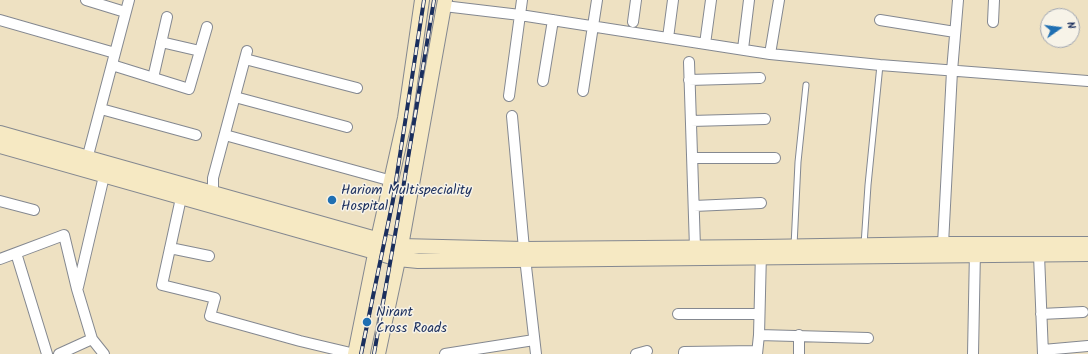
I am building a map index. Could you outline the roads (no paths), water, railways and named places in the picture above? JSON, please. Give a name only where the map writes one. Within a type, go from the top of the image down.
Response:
[{"type":"street","points":[[86,0],[125,12]]},
{"type":"street","points":[[86,164],[128,0]]},
{"type":"street","points":[[181,198],[162,285],[215,298],[210,316],[327,351],[355,354],[376,245],[392,181],[405,118],[422,0]]},
{"type":"street","points":[[509,96],[522,0]]},
{"type":"street","points":[[583,91],[597,0]]},
{"type":"street","points":[[633,22],[636,0]]},
{"type":"street","points":[[668,38],[672,0]]},
{"type":"street","points":[[705,44],[711,0]]},
{"type":"street","points":[[744,49],[749,0]]},
{"type":"street","points":[[770,54],[779,0]]},
{"type":"street","points":[[943,244],[952,71],[958,0]]},
{"type":"street","points":[[993,22],[994,0]]},
{"type":"street","points":[[378,354],[399,253],[445,3],[770,54],[880,65],[1088,81]]},
{"type":"street","points":[[153,78],[167,17]]},
{"type":"street","points":[[0,20],[115,54]]},
{"type":"street","points":[[543,82],[553,20]]},
{"type":"street","points":[[880,20],[955,32]]},
{"type":"street","points":[[112,65],[188,89],[207,27]]},
{"type":"street","points":[[161,42],[200,51]]},
{"type":"street","points":[[213,193],[213,178],[246,55],[357,88]]},
{"type":"street","points":[[688,62],[693,158],[694,248]]},
{"type":"street","points":[[689,80],[760,78]]},
{"type":"street","points":[[235,97],[347,127]]},
{"type":"street","points":[[100,109],[196,135]]},
{"type":"street","points":[[512,116],[524,255],[536,354]]},
{"type":"street","points":[[690,121],[765,119]]},
{"type":"street","points":[[0,133],[86,164],[104,176],[181,198],[376,245]]},
{"type":"street","points":[[225,135],[392,181]]},
{"type":"street","points":[[0,146],[213,193],[399,253],[524,255],[761,252],[975,249],[1088,244]]},
{"type":"street","points":[[693,158],[775,158]]},
{"type":"street","points":[[77,289],[104,176]]},
{"type":"street","points":[[0,201],[34,210]]},
{"type":"street","points":[[694,206],[761,203]]},
{"type":"street","points":[[0,259],[64,235],[77,289],[92,339],[104,354]]},
{"type":"street","points":[[524,255],[694,248],[761,252],[794,247],[943,244],[975,249],[1039,255],[1088,254]]},
{"type":"street","points":[[170,248],[209,256]]},
{"type":"street","points":[[973,354],[975,249]]},
{"type":"street","points":[[684,354],[684,352],[757,353],[761,252]]},
{"type":"street","points":[[16,253],[47,354]]},
{"type":"street","points":[[1039,255],[1043,352],[1088,346]]},
{"type":"street","points":[[1041,314],[1083,312]]},
{"type":"street","points":[[678,314],[759,314]]},
{"type":"street","points":[[758,335],[868,338]]},
{"type":"street","points":[[799,335],[799,354]]},
{"type":"street","points":[[59,354],[92,339]]},
{"type":"street","points":[[445,354],[534,340]]},
{"type":"street","points":[[636,354],[647,351]]},
{"type":"lane","points":[[864,246],[868,185],[880,65]]},
{"type":"lane","points":[[794,247],[798,162],[806,85]]},
{"type":"railway","points":[[361,354],[393,200],[424,0]]},
{"type":"railway","points":[[374,354],[434,0]]},
{"type":"place","name":"Hariom Multispeciality Hospital","points":[[332,200]]},
{"type":"place","name":"Nirant Cross Roads","points":[[367,322]]}]
